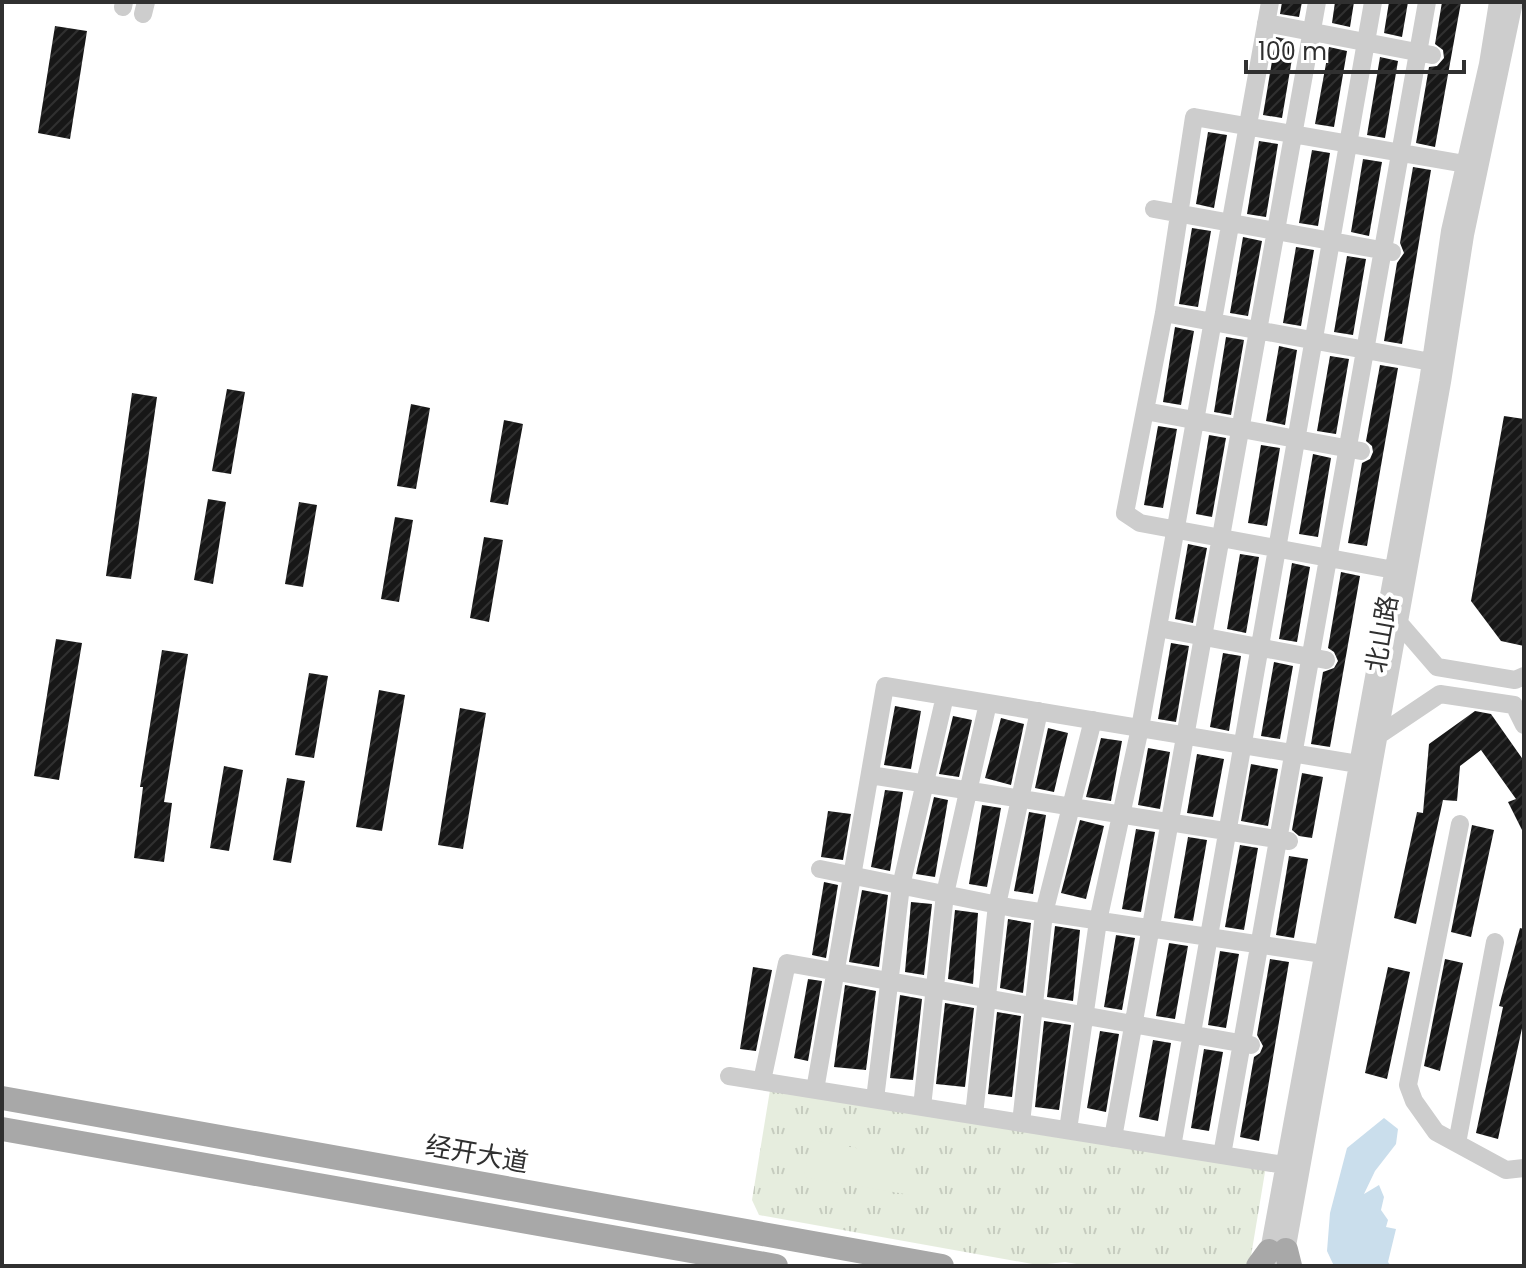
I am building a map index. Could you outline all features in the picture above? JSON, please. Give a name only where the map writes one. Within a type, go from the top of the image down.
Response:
[{"type":"main road","name":"经开大道","points":[[2,1098],[942,1266]]},
{"type":"main road","points":[[2,1129],[679,1258],[776,1266]]},
{"type":"street","points":[[1068,1130],[1098,921],[1140,728],[1270,2]]},
{"type":"street","points":[[1113,1138],[1317,2]]},
{"type":"street","points":[[1172,1147],[1373,2]]},
{"type":"street","points":[[1222,1155],[1246,1044],[1259,945],[1283,840],[1293,754],[1318,658],[1328,558],[1354,450],[1365,350],[1387,251],[1401,152],[1425,54],[1427,2]]},
{"type":"street","name":"北山路","points":[[1275,1261],[1284,1165],[1431,362],[1450,231],[1488,64],[1498,2]]},
{"type":"street","name":"北山路","points":[[1275,1261],[1379,735],[1465,235],[1514,2]]},
{"type":"street","points":[[1266,23],[1425,54]]},
{"type":"street","points":[[1394,570],[1140,523],[1125,513],[1164,313],[1194,117],[1465,164]]},
{"type":"street","points":[[1154,209],[1387,251]]},
{"type":"street","points":[[1164,313],[1431,362]]},
{"type":"street","points":[[1145,411],[1354,450]]},
{"type":"street","points":[[1399,623],[1437,667],[1515,680],[1524,676]]},
{"type":"street","points":[[1158,628],[1318,658]]},
{"type":"street","points":[[815,1090],[885,686],[1358,764]]},
{"type":"street","points":[[1379,735],[1440,694],[1514,705],[1524,725]]},
{"type":"street","points":[[875,1099],[901,886],[945,696]]},
{"type":"street","points":[[922,1107],[945,894],[988,703]]},
{"type":"street","points":[[974,1115],[997,905],[1039,711]]},
{"type":"street","points":[[1021,1123],[1044,913],[1093,720]]},
{"type":"street","points":[[870,775],[1283,840]]},
{"type":"street","points":[[1460,824],[1408,1085],[1414,1101],[1436,1132],[1506,1170],[1524,1168]]},
{"type":"street","points":[[820,869],[1044,913],[1323,954]]},
{"type":"street","points":[[1457,1143],[1495,942]]},
{"type":"street","points":[[762,1081],[787,963],[1246,1044]]},
{"type":"street","points":[[729,1076],[1284,1165]]},
{"type":"green space","points":[[771,1084],[1266,1166],[1250,1262],[1246,1266],[1088,1266],[1065,1262],[1038,1265],[759,1215],[752,1200]]},
{"type":"green space","points":[[811,1140],[917,1159],[911,1195],[804,1177]]},
{"type":"water","points":[[1384,1118],[1398,1129],[1396,1144],[1375,1171],[1364,1194],[1379,1185],[1384,1197],[1381,1210],[1388,1220],[1386,1227],[1396,1229],[1388,1262],[1391,1266],[1334,1266],[1327,1251],[1330,1213],[1347,1148]]},
{"type":"building","points":[[1282,2],[1302,2],[1299,17],[1280,14]]},
{"type":"building","points":[[1335,2],[1354,2],[1350,27],[1332,23]]},
{"type":"building","points":[[1389,2],[1408,2],[1402,37],[1384,33]]},
{"type":"building","points":[[1442,2],[1461,2],[1435,147],[1416,143],[1429,67],[1437,66],[1444,58],[1443,50],[1435,44]]},
{"type":"building","points":[[55,26],[87,31],[70,139],[38,133]]},
{"type":"building","points":[[1276,37],[1295,41],[1282,118],[1263,115]]},
{"type":"building","points":[[1329,47],[1347,51],[1334,127],[1315,124]]},
{"type":"building","points":[[1380,57],[1398,61],[1385,138],[1367,135]]},
{"type":"building","points":[[1208,132],[1227,135],[1214,208],[1196,204]]},
{"type":"building","points":[[1259,141],[1278,144],[1266,217],[1247,214]]},
{"type":"building","points":[[1312,150],[1330,153],[1318,226],[1299,223]]},
{"type":"building","points":[[1363,159],[1382,162],[1369,236],[1351,232]]},
{"type":"building","points":[[1413,167],[1431,170],[1402,344],[1384,341],[1397,263],[1404,253],[1400,243]]},
{"type":"building","points":[[1192,228],[1211,231],[1198,307],[1179,304]]},
{"type":"building","points":[[1243,237],[1262,241],[1248,316],[1230,313]]},
{"type":"building","points":[[1296,247],[1314,250],[1301,326],[1283,323]]},
{"type":"building","points":[[1347,256],[1366,259],[1353,335],[1334,332]]},
{"type":"building","points":[[1175,327],[1194,331],[1181,405],[1163,402]]},
{"type":"building","points":[[1226,337],[1244,340],[1231,415],[1214,412]]},
{"type":"building","points":[[1279,346],[1297,350],[1285,425],[1266,421]]},
{"type":"building","points":[[1330,356],[1349,359],[1336,434],[1317,431]]},
{"type":"building","points":[[1380,365],[1398,368],[1367,546],[1348,543],[1362,463],[1370,459],[1373,452],[1366,441]]},
{"type":"building","points":[[227,389],[245,392],[231,474],[212,471]]},
{"type":"building","points":[[132,393],[157,397],[131,579],[106,576]]},
{"type":"building","points":[[411,404],[430,408],[416,489],[397,486]]},
{"type":"building","points":[[1504,416],[1524,419],[1524,646],[1501,641],[1471,601]]},
{"type":"building","points":[[504,420],[523,424],[508,505],[490,502]]},
{"type":"building","points":[[1158,426],[1177,429],[1163,508],[1144,505]]},
{"type":"building","points":[[1209,435],[1226,438],[1212,517],[1196,514]]},
{"type":"building","points":[[1261,445],[1280,448],[1267,526],[1248,523]]},
{"type":"building","points":[[1313,454],[1331,458],[1318,537],[1299,534]]},
{"type":"building","points":[[208,499],[226,502],[213,584],[194,580]]},
{"type":"building","points":[[299,502],[317,505],[303,587],[285,584]]},
{"type":"building","points":[[395,517],[413,520],[399,602],[381,599]]},
{"type":"building","points":[[484,537],[503,540],[489,622],[470,618]]},
{"type":"building","points":[[1188,544],[1207,548],[1193,623],[1175,619]]},
{"type":"building","points":[[1240,554],[1259,557],[1246,633],[1227,629]]},
{"type":"building","points":[[1292,563],[1310,567],[1297,642],[1279,639]]},
{"type":"building","points":[[1341,572],[1360,576],[1330,747],[1311,744],[1323,672],[1334,668],[1338,661],[1328,648]]},
{"type":"building","points":[[56,639],[82,643],[59,780],[34,776]]},
{"type":"building","points":[[1171,643],[1189,646],[1176,722],[1158,719]]},
{"type":"building","points":[[162,650],[188,654],[164,802],[172,803],[164,862],[134,858],[143,787],[140,787]]},
{"type":"building","points":[[1223,653],[1241,656],[1229,731],[1210,727]]},
{"type":"building","points":[[1274,662],[1293,666],[1280,739],[1261,736]]},
{"type":"building","points":[[309,673],[328,676],[314,758],[295,755]]},
{"type":"building","points":[[379,690],[405,695],[382,831],[356,827]]},
{"type":"building","points":[[895,706],[921,711],[911,769],[884,765]]},
{"type":"building","points":[[460,708],[486,713],[463,849],[438,845]]},
{"type":"building","points":[[1475,711],[1491,714],[1524,761],[1524,834],[1508,802],[1516,799],[1481,750],[1460,766],[1457,801],[1443,800],[1416,924],[1394,918],[1417,812],[1423,813],[1429,744]]},
{"type":"building","points":[[953,716],[972,720],[959,777],[939,774]]},
{"type":"building","points":[[1001,718],[1024,724],[1011,785],[985,778]]},
{"type":"building","points":[[1048,728],[1068,733],[1054,792],[1035,788]]},
{"type":"building","points":[[1101,738],[1122,741],[1111,801],[1086,797]]},
{"type":"building","points":[[1148,748],[1170,752],[1160,809],[1138,805]]},
{"type":"building","points":[[1197,754],[1224,759],[1213,817],[1187,813]]},
{"type":"building","points":[[1251,764],[1278,769],[1268,826],[1241,821]]},
{"type":"building","points":[[224,766],[243,770],[229,851],[210,848]]},
{"type":"building","points":[[1302,773],[1323,777],[1312,838],[1299,836],[1292,830]]},
{"type":"building","points":[[287,778],[305,781],[291,863],[273,860]]},
{"type":"building","points":[[885,790],[903,792],[890,871],[871,867]]},
{"type":"building","points":[[934,797],[948,800],[935,877],[916,874]]},
{"type":"building","points":[[982,805],[1001,808],[987,887],[969,884]]},
{"type":"building","points":[[828,811],[851,814],[843,860],[821,857]]},
{"type":"building","points":[[1029,812],[1046,815],[1033,894],[1014,891]]},
{"type":"building","points":[[1080,820],[1104,826],[1086,899],[1061,893]]},
{"type":"building","points":[[1472,825],[1494,830],[1471,937],[1451,932]]},
{"type":"building","points":[[1136,829],[1155,832],[1141,912],[1122,909]]},
{"type":"building","points":[[1188,837],[1207,840],[1193,921],[1174,918]]},
{"type":"building","points":[[1240,845],[1258,848],[1244,930],[1225,927]]},
{"type":"building","points":[[1289,856],[1308,859],[1294,938],[1276,935]]},
{"type":"building","points":[[824,882],[838,885],[826,958],[812,955]]},
{"type":"building","points":[[862,890],[888,895],[879,967],[849,962]]},
{"type":"building","points":[[911,902],[932,904],[924,975],[905,972]]},
{"type":"building","points":[[955,910],[978,913],[973,984],[948,979]]},
{"type":"building","points":[[1008,919],[1031,923],[1023,993],[1000,988]]},
{"type":"building","points":[[1055,926],[1080,930],[1073,1001],[1047,997]]},
{"type":"building","points":[[1520,928],[1524,929],[1524,1019],[1498,1139],[1476,1133],[1503,1007],[1499,1006]]},
{"type":"building","points":[[1116,935],[1135,938],[1122,1010],[1104,1007]]},
{"type":"building","points":[[1169,943],[1188,946],[1175,1019],[1156,1016]]},
{"type":"building","points":[[1220,951],[1239,954],[1226,1028],[1208,1025]]},
{"type":"building","points":[[1270,959],[1289,962],[1259,1141],[1240,1137],[1254,1057],[1263,1046],[1257,1035]]},
{"type":"building","points":[[1445,959],[1463,963],[1440,1071],[1424,1066]]},
{"type":"building","points":[[753,967],[772,970],[756,1051],[740,1049]]},
{"type":"building","points":[[1388,967],[1410,972],[1387,1079],[1365,1073]]},
{"type":"building","points":[[808,979],[822,981],[808,1061],[794,1058]]},
{"type":"building","points":[[845,985],[876,991],[866,1070],[834,1067]]},
{"type":"building","points":[[900,995],[922,999],[913,1080],[890,1078]]},
{"type":"building","points":[[945,1003],[974,1008],[965,1087],[936,1084]]},
{"type":"building","points":[[997,1012],[1021,1016],[1012,1097],[988,1094]]},
{"type":"building","points":[[1044,1021],[1071,1025],[1059,1110],[1035,1107]]},
{"type":"building","points":[[1100,1031],[1119,1034],[1106,1112],[1087,1108]]},
{"type":"building","points":[[1153,1040],[1171,1043],[1158,1121],[1139,1117]]},
{"type":"building","points":[[1204,1049],[1223,1052],[1209,1131],[1191,1128]]}]
